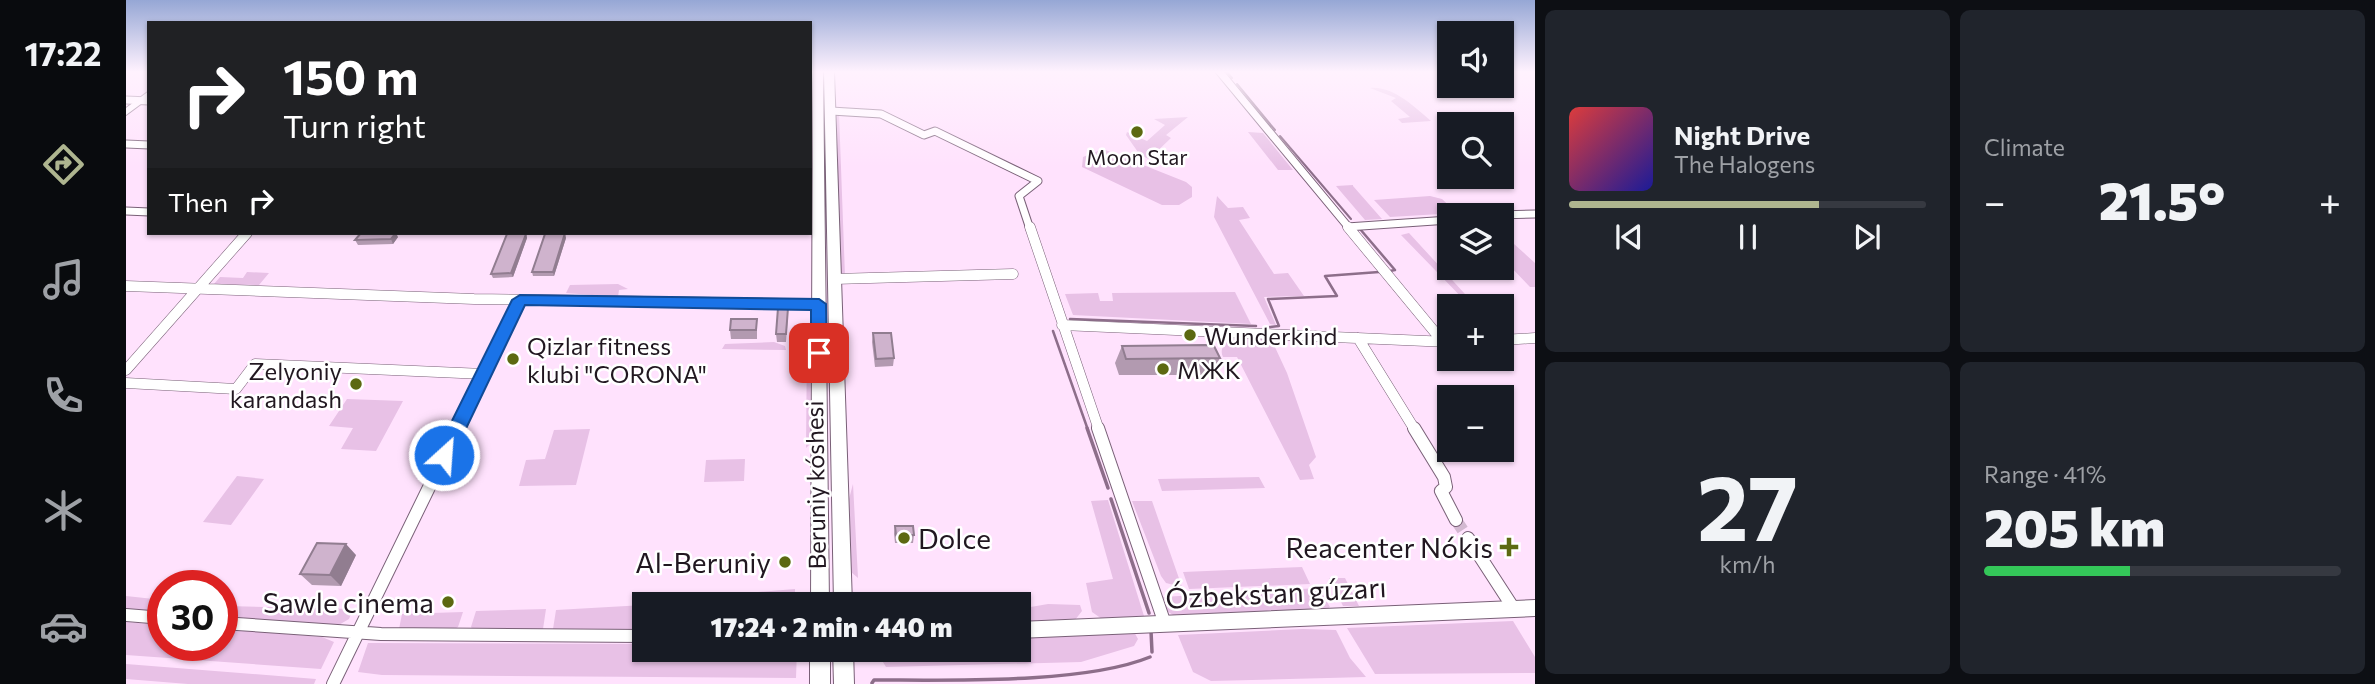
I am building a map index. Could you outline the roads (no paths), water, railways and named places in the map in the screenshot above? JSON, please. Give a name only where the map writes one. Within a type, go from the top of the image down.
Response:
[{"type":"main road","name":"Beruniy kóshesi","points":[[814,103],[826,242],[834,279],[842,592]]},
{"type":"main road","name":"Beruniy kóshesi","points":[[820,592],[819,304],[826,242],[831,103]]},
{"type":"main road","points":[[820,662],[821,683]]},
{"type":"main road","points":[[843,662],[843,683]]},
{"type":"street","points":[[1245,103],[1437,332]]},
{"type":"street","points":[[831,111],[881,114],[924,135],[935,131],[1038,181],[1020,196],[1165,624]]},
{"type":"street","points":[[126,144],[147,145]]},
{"type":"street","points":[[126,211],[147,212]]},
{"type":"street","points":[[1514,215],[1535,214]]},
{"type":"street","points":[[1347,227],[1437,220]]},
{"type":"street","points":[[128,364],[245,235]]},
{"type":"street","points":[[834,279],[1013,274]]},
{"type":"street","points":[[126,286],[520,300],[819,304]]},
{"type":"street","points":[[333,684],[520,300]]},
{"type":"street","points":[[1062,325],[1437,342]]},
{"type":"street","points":[[1358,338],[1444,477],[1446,487],[1441,491],[1456,520]]},
{"type":"street","points":[[1514,339],[1535,338]]},
{"type":"street","points":[[126,383],[236,389],[255,364],[484,374]]},
{"type":"street","points":[[1468,538],[1514,609]]},
{"type":"street","name":"Ózbekstan gúzarı","points":[[1031,629],[1535,608]]},
{"type":"street","points":[[126,615],[147,617]]},
{"type":"street","points":[[238,624],[358,634],[632,636]]},
{"type":"waterway","points":[[1253,103],[1275,130]]},
{"type":"waterway","points":[[1280,136],[1351,219]]},
{"type":"waterway","points":[[1360,229],[1395,270],[1390,271]]},
{"type":"waterway","points":[[1270,327],[1279,326],[1268,299],[1337,296],[1325,276],[1379,272]]},
{"type":"waterway","points":[[1070,319],[1256,326]]},
{"type":"waterway","points":[[1053,331],[1088,430]]},
{"type":"waterway","points":[[1087,428],[1108,488]]},
{"type":"waterway","points":[[1111,499],[1149,613]]},
{"type":"waterway","points":[[1151,631],[1152,652]]},
{"type":"waterway","points":[[872,683],[874,680],[978,680],[1054,676],[1122,666],[1150,657]]},
{"type":"tunnel","points":[[1456,520],[1468,538]]},
{"type":"place","name":"Moon Star","points":[[1137,132]]},
{"type":"place","name":"Wunderkind","points":[[1190,335]]},
{"type":"place","name":"Qizlar fitness klubi \"CORONA\"","points":[[513,359]]},
{"type":"place","name":"МЖК","points":[[1163,369]]},
{"type":"place","name":"Zelyoniy karandash","points":[[356,384]]},
{"type":"place","name":"Dolce","points":[[904,538]]},
{"type":"place","name":"Reacenter Nókis","points":[[1509,547]]},
{"type":"place","name":"Al-Beruniy","points":[[785,562]]},
{"type":"place","name":"Sawle cinema","points":[[448,602]]}]
